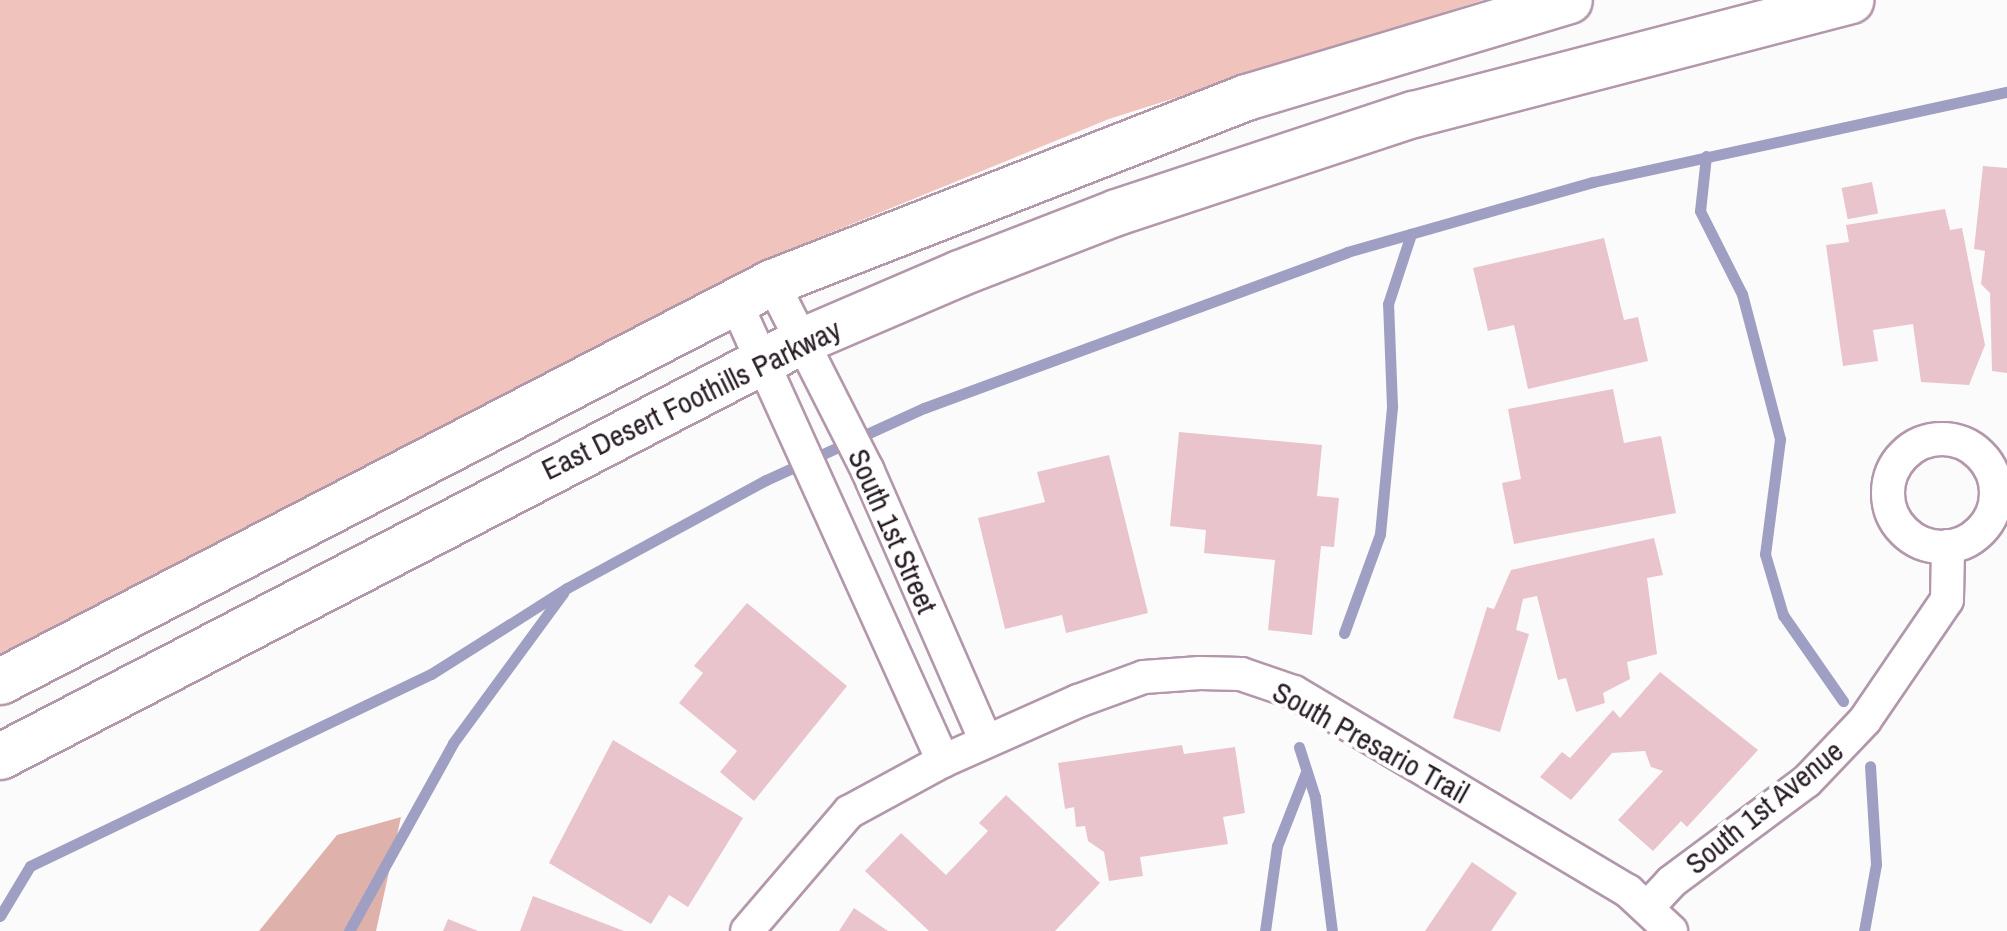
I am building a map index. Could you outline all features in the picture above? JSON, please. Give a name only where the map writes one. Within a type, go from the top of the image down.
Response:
[{"type":"street","points":[[0,681],[753,291],[1109,146],[1381,54],[1569,0]]},
{"type":"street","name":"East Desert Foothills Parkway","points":[[0,756],[803,340],[1116,212],[1413,114],[1850,0]]},
{"type":"street","name":"South 1st Street","points":[[753,291],[803,340],[867,469],[986,741]]},
{"type":"street","name":"South 1st Street","points":[[753,291],[761,361],[944,761]]},
{"type":"street","name":"South 1st Avenue","points":[[1659,919],[1671,882],[1806,781],[1866,720],[1947,600],[1948,546]]},
{"type":"street","name":"South Presario Trail","points":[[986,741],[1144,677],[1241,674],[1294,692],[1659,919]]},
{"type":"street","points":[[747,931],[849,812],[986,741]]},
{"type":"shaded area","points":[[0,0],[1483,0],[1109,119],[754,264],[0,656]]},
{"type":"shaded area","points":[[401,817],[376,931],[259,931],[337,835]]},
{"type":"building","points":[[1983,166],[2007,168],[2007,373],[1992,371],[1990,293],[1981,284],[1985,251],[1974,249]]},
{"type":"building","points":[[1872,182],[1878,213],[1848,219],[1842,188]]},
{"type":"building","points":[[1945,209],[1950,230],[1962,228],[1985,345],[1969,385],[1921,382],[1913,324],[1873,330],[1878,361],[1843,366],[1826,245],[1849,242],[1846,225]]},
{"type":"building","points":[[1604,238],[1624,320],[1638,317],[1648,361],[1528,389],[1514,325],[1488,331],[1473,268]]},
{"type":"building","points":[[1613,389],[1624,443],[1661,436],[1676,513],[1514,544],[1502,483],[1521,479],[1508,409]]},
{"type":"building","points":[[1179,432],[1322,445],[1317,496],[1339,498],[1334,547],[1321,546],[1312,635],[1268,630],[1275,560],[1204,553],[1206,530],[1170,526]]},
{"type":"building","points":[[1109,455],[1148,613],[1066,633],[1062,615],[1005,629],[978,518],[1045,502],[1037,472]]},
{"type":"building","points":[[1654,538],[1663,575],[1647,578],[1657,654],[1627,662],[1630,679],[1603,693],[1605,703],[1576,712],[1566,678],[1558,680],[1537,596],[1523,599],[1516,630],[1529,634],[1500,732],[1453,718],[1487,607],[1494,609],[1511,570]]},
{"type":"building","points":[[747,603],[847,686],[754,801],[720,772],[737,751],[679,703],[703,673],[694,666]]},
{"type":"building","points":[[1660,672],[1758,750],[1687,827],[1681,821],[1653,851],[1618,820],[1663,771],[1651,767],[1645,751],[1612,753],[1571,800],[1540,777],[1562,752],[1570,758],[1613,710],[1620,718]]},
{"type":"building","points":[[613,740],[743,818],[688,907],[669,895],[651,924],[549,863]]},
{"type":"building","points":[[1182,745],[1184,754],[1235,747],[1245,813],[1223,817],[1228,844],[1140,857],[1143,876],[1109,881],[1104,852],[1088,841],[1085,826],[1076,827],[1074,807],[1065,809],[1058,763]]},
{"type":"building","points":[[1006,795],[1100,883],[1055,931],[929,931],[865,871],[901,833],[946,875],[988,831],[979,823]]},
{"type":"building","points":[[1472,862],[1517,893],[1491,931],[1425,931]]},
{"type":"building","points":[[533,896],[624,931],[520,931]]},
{"type":"building","points":[[854,908],[888,931],[839,931]]},
{"type":"building","points":[[448,919],[478,931],[443,931]]},
{"type":"waterway","points":[[0,916],[30,866],[431,674],[567,588],[766,480],[924,408],[1347,252],[1593,182],[2007,92]]},
{"type":"waterway","points":[[1706,156],[1700,211],[1742,294],[1780,439],[1765,554],[1783,615],[1843,701]]},
{"type":"waterway","points":[[1344,633],[1380,534],[1392,406],[1388,304],[1411,234]]},
{"type":"waterway","points":[[349,931],[453,743],[563,593]]},
{"type":"waterway","points":[[1299,747],[1315,797],[1332,931]]},
{"type":"waterway","points":[[1864,931],[1876,864],[1870,766]]},
{"type":"waterway","points":[[1265,931],[1277,846],[1306,772]]}]
